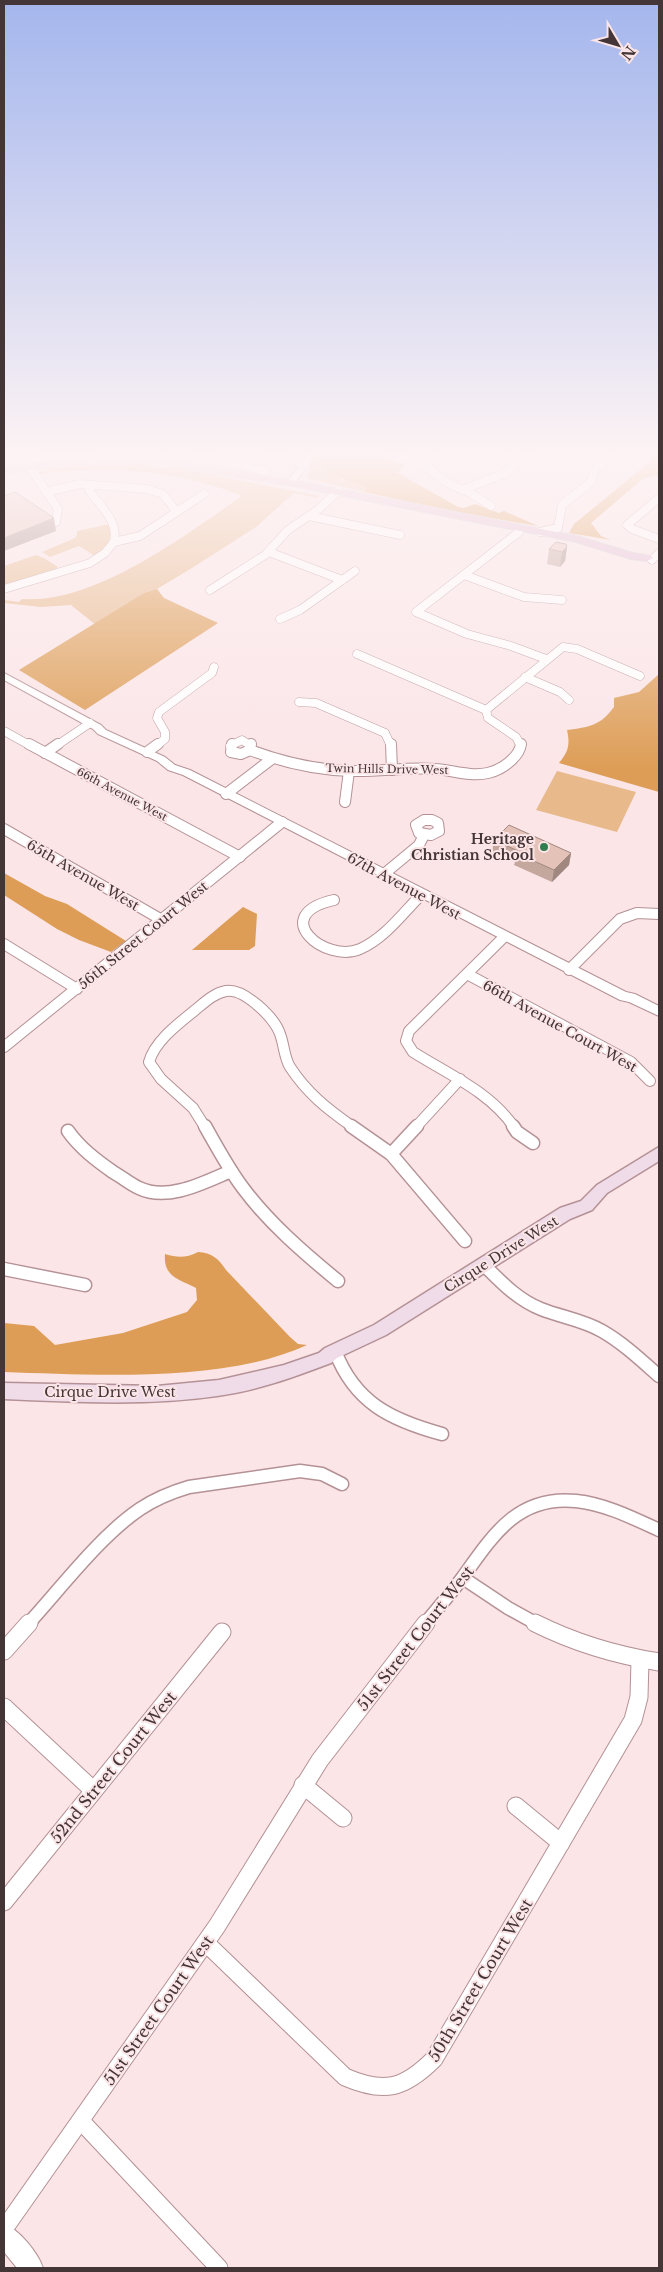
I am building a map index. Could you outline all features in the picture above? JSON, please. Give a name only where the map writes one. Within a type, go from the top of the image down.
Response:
[{"type":"main road","name":"Cirque Drive West","points":[[4,1391],[136,1395],[177,1393],[219,1388],[263,1379],[322,1360],[333,1352],[390,1324],[566,1212],[577,1211],[597,1198],[602,1190],[659,1153]]},
{"type":"main road","name":"Cirque Drive West","points":[[4,1384],[173,1386],[238,1376],[280,1366],[321,1351],[333,1352]]},
{"type":"street","points":[[4,589],[90,563],[97,558]]},
{"type":"street","points":[[210,590],[260,558]]},
{"type":"street","points":[[285,558],[342,580]]},
{"type":"street","points":[[486,558],[417,610],[416,613],[482,639],[512,646],[546,659]]},
{"type":"street","points":[[280,619],[300,610],[355,571]]},
{"type":"street","points":[[464,575],[526,598],[549,601],[562,600]]},
{"type":"street","points":[[357,654],[486,710],[546,659],[565,647],[575,648],[640,676]]},
{"type":"street","points":[[144,750],[165,739],[165,732],[158,718],[159,712],[212,673],[214,667]]},
{"type":"street","name":"67th Avenue West","points":[[4,668],[16,676],[18,682]]},
{"type":"street","name":"67th Avenue West","points":[[4,676],[94,725],[102,732],[130,746],[161,758],[164,763],[186,772],[569,970],[624,997],[631,997],[659,1011]]},
{"type":"street","points":[[525,677],[560,692],[569,700]]},
{"type":"street","points":[[299,702],[316,703],[385,734],[391,742],[392,770]]},
{"type":"street","name":"Twin Hills Drive West","points":[[250,750],[273,758],[312,767],[349,771],[436,769],[475,774],[487,773],[500,768],[518,753],[520,742],[516,736],[488,718],[486,710]]},
{"type":"street","points":[[45,753],[94,725]]},
{"type":"street","name":"66th Avenue West","points":[[4,731],[240,857]]},
{"type":"street","points":[[226,794],[273,758]]},
{"type":"street","points":[[345,802],[349,771]]},
{"type":"street","name":"56th Street Court West","points":[[4,1048],[282,822]]},
{"type":"street","name":"65th Avenue West","points":[[4,829],[162,920]]},
{"type":"street","points":[[384,874],[419,845],[424,835]]},
{"type":"street","points":[[334,900],[320,904],[306,914],[302,928],[308,937],[330,949],[351,952],[367,945],[421,895]]},
{"type":"street","points":[[569,970],[620,919],[637,913],[659,914]]},
{"type":"street","points":[[504,937],[409,1031],[406,1041],[414,1052],[494,1103],[517,1132],[533,1144]]},
{"type":"street","points":[[4,944],[76,989]]},
{"type":"street","name":"66th Avenue Court West","points":[[467,974],[631,1062],[650,1082]]},
{"type":"street","points":[[338,1281],[282,1234],[248,1195],[231,1172],[218,1146],[193,1108],[152,1069],[149,1063],[150,1055],[159,1042],[215,995],[229,990],[239,992],[269,1014],[280,1032],[288,1064],[298,1081],[312,1097],[391,1154],[465,1241]]},
{"type":"street","name":"67th Avenue West","points":[[624,997],[626,1002],[659,1018]]},
{"type":"street","points":[[391,1154],[460,1080]]},
{"type":"street","points":[[68,1131],[74,1141],[84,1150],[140,1188],[148,1191],[181,1192],[231,1172]]},
{"type":"street","points":[[484,1265],[513,1293],[527,1302],[584,1322],[607,1333],[659,1376]]},
{"type":"street","points":[[4,1269],[85,1285]]},
{"type":"street","points":[[333,1352],[340,1367],[355,1389],[363,1396],[398,1421],[442,1434]]},
{"type":"street","points":[[4,1651],[115,1528],[141,1508],[157,1499],[190,1487],[300,1470],[315,1470],[342,1484]]},
{"type":"street","name":"51st Street Court West","points":[[4,2229],[206,1943],[303,1785],[378,1683],[463,1578],[493,1534],[503,1523],[514,1515],[538,1504],[571,1500],[589,1502],[606,1507],[659,1530]]},
{"type":"street","points":[[463,1578],[504,1608],[547,1630],[592,1648],[640,1660],[659,1662]]},
{"type":"street","name":"52nd Street Court West","points":[[4,1902],[222,1632]]},
{"type":"street","name":"50th Street Court West","points":[[206,1943],[345,2077],[362,2086],[393,2088],[421,2074],[434,2059],[633,1720],[639,1697],[640,1660]]},
{"type":"street","points":[[4,1707],[93,1790]]},
{"type":"street","points":[[303,1785],[343,1818]]},
{"type":"street","points":[[516,1806],[561,1843]]},
{"type":"street","points":[[80,2121],[219,2268]]},
{"type":"street","points":[[4,2236],[32,2268]]},
{"type":"shaded area","points":[[27,558],[44,558],[58,567],[55,570],[4,585],[4,566]]},
{"type":"shaded area","points":[[148,558],[208,558],[157,589],[144,593],[96,625],[71,605],[41,607],[4,603],[4,600],[19,602],[22,599],[50,598],[79,591]]},
{"type":"shaded area","points":[[157,589],[164,598],[218,623],[85,710],[19,670],[144,593]]},
{"type":"shaded area","points":[[659,674],[659,792],[559,763],[568,747],[567,730],[599,722],[614,707],[614,698],[639,692]]},
{"type":"shaded area","points":[[557,771],[636,792],[617,832],[536,810]]},
{"type":"shaded area","points":[[4,873],[45,896],[67,904],[126,941],[111,952],[57,929],[4,895]]},
{"type":"shaded area","points":[[243,907],[257,914],[255,946],[249,950],[192,950]]},
{"type":"shaded area","points":[[198,1252],[211,1255],[217,1259],[290,1337],[298,1344],[307,1345],[274,1357],[238,1366],[199,1371],[118,1375],[4,1372],[4,1323],[34,1326],[55,1345],[123,1333],[187,1312],[197,1300],[196,1288],[169,1272],[165,1262],[165,1254],[182,1257]]},
{"type":"building","points":[[509,825],[571,853],[554,870],[516,853],[518,851],[494,840]]},
{"type":"place","name":"Heritage Christian School","points":[[544,847]]}]
